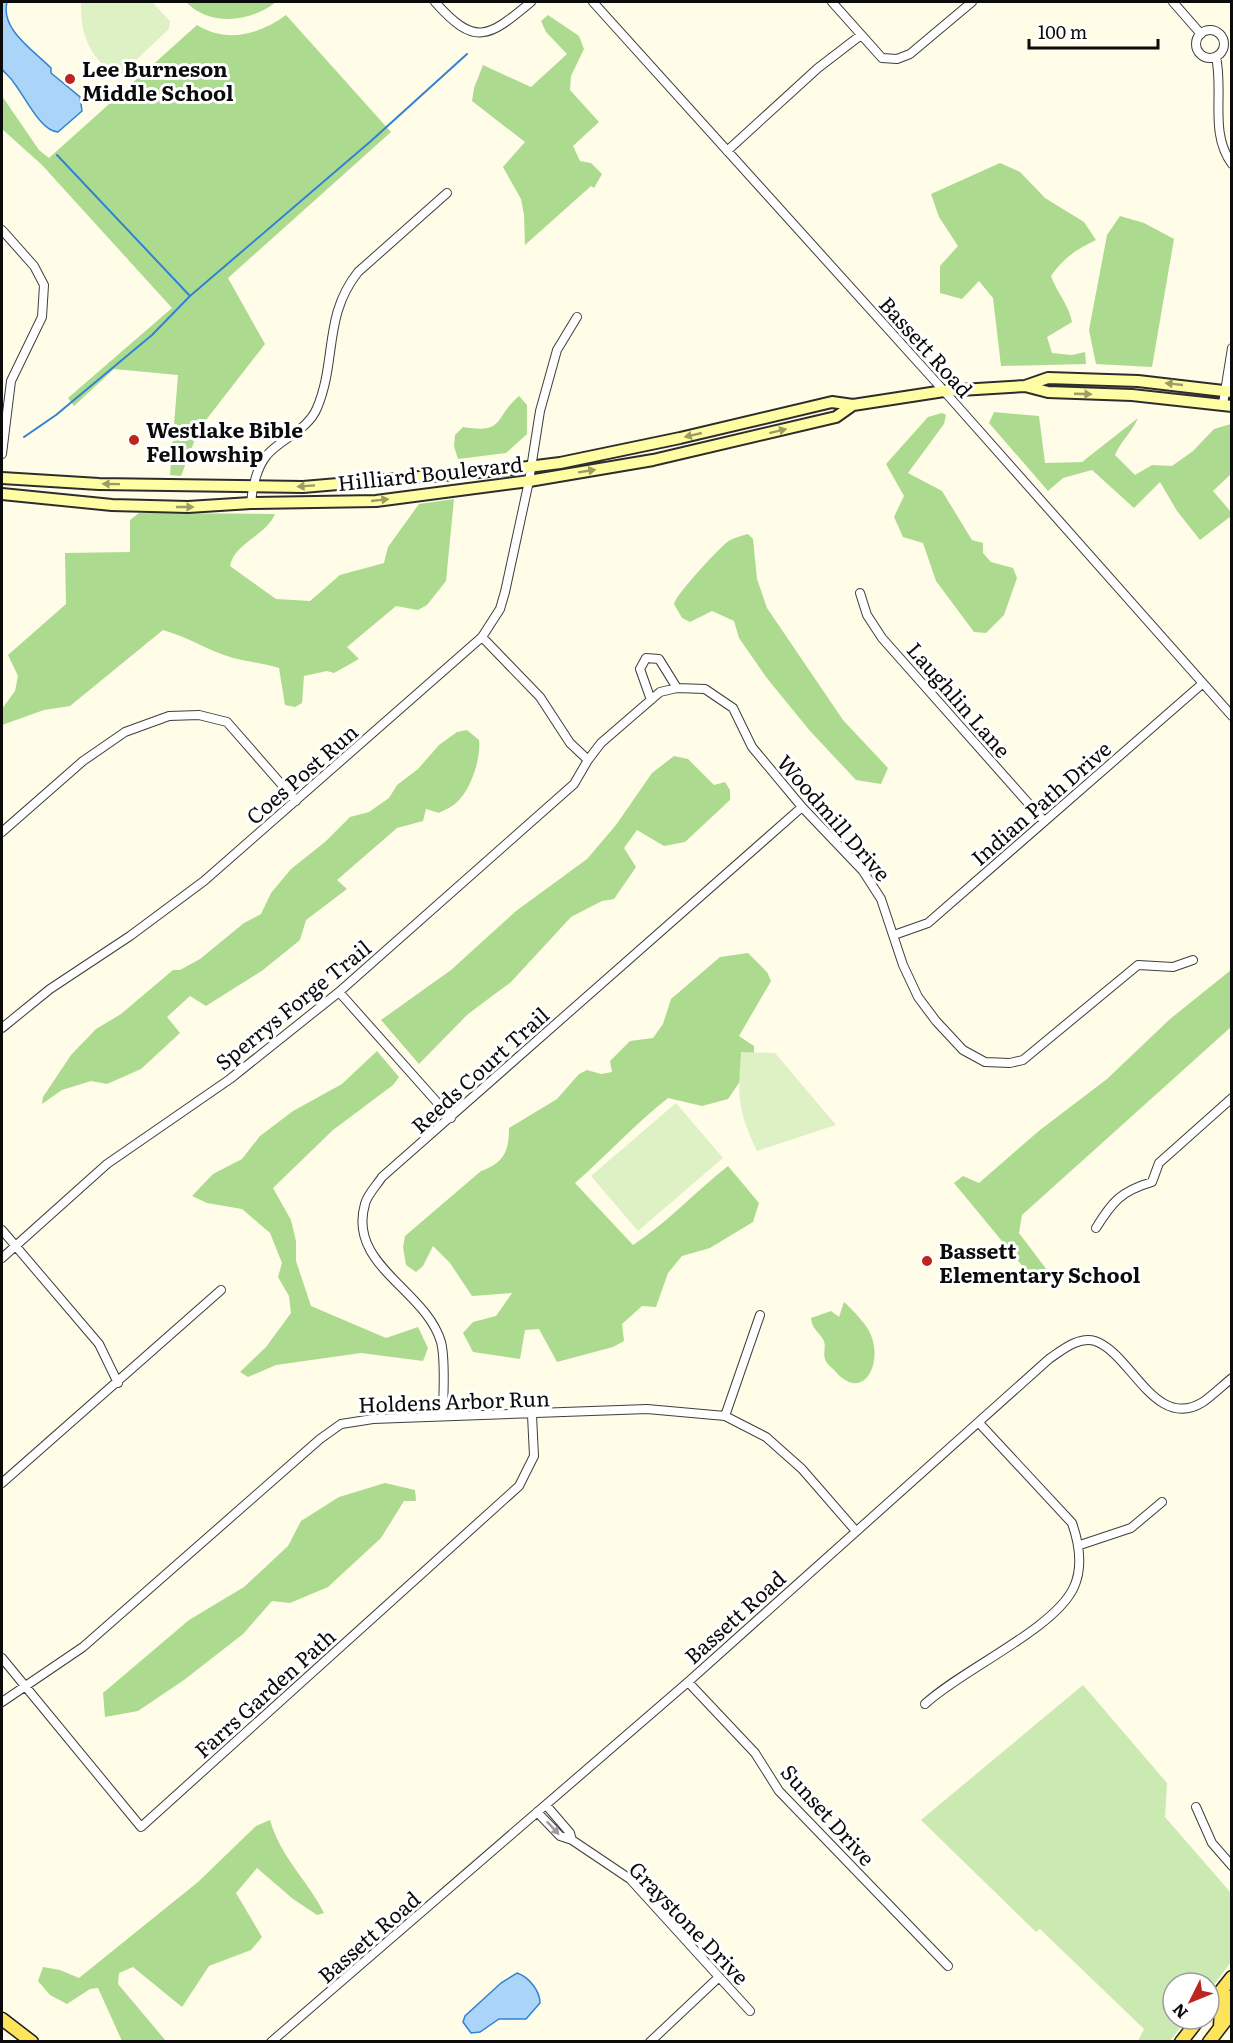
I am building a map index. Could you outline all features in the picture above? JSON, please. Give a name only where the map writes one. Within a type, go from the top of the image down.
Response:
[{"type":"main road","name":"Hilliard Boulevard","points":[[2,478],[58,483],[303,487],[530,475],[832,402],[853,405],[944,391],[1025,386],[1048,378],[1138,381],[1228,392]]},
{"type":"main road","name":"Hilliard Boulevard","points":[[1025,386],[1048,392],[1132,395],[1227,405]]},
{"type":"main road","name":"Hilliard Boulevard","points":[[2,495],[112,505],[189,507],[251,503],[376,501],[711,448],[836,417],[853,405]]},
{"type":"main road","points":[[1221,1991],[1232,1977]]},
{"type":"main road","points":[[1221,2010],[1232,1996]]},
{"type":"main road","points":[[1221,2025],[1232,2012]]},
{"type":"main road","points":[[2,2019],[32,2042]]},
{"type":"street","points":[[435,2],[457,25],[479,32],[501,26],[531,2]]},
{"type":"street","name":"Bassett Road","points":[[593,2],[944,391],[1232,716]]},
{"type":"street","points":[[832,2],[882,58],[897,59],[910,54],[972,2]]},
{"type":"street","points":[[1173,2],[1201,34]]},
{"type":"street","points":[[1210,30],[1221,36],[1223,50],[1216,57],[1205,58],[1197,50],[1196,41],[1201,34],[1210,30]]},
{"type":"street","points":[[727,151],[818,68],[861,35]]},
{"type":"street","points":[[1216,57],[1221,89],[1219,134],[1223,153],[1232,164]]},
{"type":"street","points":[[251,503],[252,487],[266,456],[309,421],[316,409],[322,393],[332,327],[348,284],[358,272],[447,193]]},
{"type":"street","points":[[2,230],[34,266],[44,285],[42,317],[11,381],[2,454]]},
{"type":"street","name":"Coes Post Run","points":[[2,1028],[50,989],[130,936],[204,881],[482,637],[500,609],[530,475],[540,411],[557,351],[577,317]]},
{"type":"street","points":[[1227,405],[1232,348]]},
{"type":"street","name":"Laughlin Lane","points":[[860,593],[867,615],[882,638],[1044,821]]},
{"type":"street","points":[[482,637],[540,698],[570,743],[588,760]]},
{"type":"street","points":[[651,700],[640,669],[646,658],[658,658],[677,688]]},
{"type":"street","name":"Indian Path Drive","points":[[894,935],[928,923],[1202,684]]},
{"type":"street","name":"Sperrys Forge Trail","points":[[2,1258],[107,1164],[230,1079],[339,992],[574,784],[601,743],[660,692],[677,688]]},
{"type":"street","name":"Woodmill Drive","points":[[677,688],[705,688],[733,708],[752,747],[802,807],[863,871],[881,899],[903,965],[918,997],[963,1050],[985,1062],[1010,1063],[1023,1060],[1138,965],[1173,967],[1193,960]]},
{"type":"street","points":[[2,832],[83,761],[125,732],[169,716],[199,715],[227,722],[296,801]]},
{"type":"street","name":"Reeds Court Trail","points":[[443,1416],[441,1343],[428,1315],[369,1252],[361,1229],[365,1202],[382,1177],[802,807]]},
{"type":"street","points":[[339,992],[451,1118]]},
{"type":"street","points":[[1096,1228],[1112,1202],[1134,1187],[1152,1182],[1159,1163],[1232,1098]]},
{"type":"street","points":[[2,1230],[99,1344],[118,1383]]},
{"type":"street","points":[[2,1483],[221,1290]]},
{"type":"street","points":[[725,1416],[760,1315]]},
{"type":"street","name":"Bassett Road","points":[[271,2042],[688,1682],[855,1530],[980,1424],[1049,1359],[1071,1344],[1093,1341],[1109,1349],[1153,1397],[1166,1405],[1183,1407],[1202,1403],[1232,1378]]},
{"type":"street","name":"Holdens Arbor Run","points":[[2,1702],[83,1647],[320,1439],[341,1424],[373,1419],[532,1415],[647,1409],[725,1416],[766,1437],[802,1469],[855,1530]]},
{"type":"street","name":"Farrs Garden Path","points":[[2,1658],[24,1688],[141,1827],[519,1486],[534,1456],[532,1415]]},
{"type":"street","points":[[926,1704],[944,1686],[976,1669],[1061,1607],[1075,1586],[1080,1545],[1072,1523],[980,1424]]},
{"type":"street","points":[[1080,1545],[1131,1528],[1162,1502]]},
{"type":"street","name":"Sunset Drive","points":[[688,1682],[755,1753],[779,1791],[948,1966]]},
{"type":"street","name":"Graystone Drive","points":[[546,1805],[570,1833],[572,1840]]},
{"type":"street","points":[[1196,1807],[1212,1843],[1232,1866]]},
{"type":"street","name":"Graystone Drive","points":[[537,1812],[560,1836],[572,1840],[630,1879],[750,2011]]},
{"type":"street","points":[[650,2042],[719,1977]]},
{"type":"green space","points":[[81,2],[152,2],[170,21],[169,29],[118,77],[100,62],[89,45],[82,25]]},
{"type":"green space","points":[[186,2],[276,2],[255,14],[231,19],[207,15]]},
{"type":"green space","points":[[286,15],[391,132],[228,278],[265,344],[199,429],[181,476],[170,475],[178,375],[114,369],[74,406],[68,398],[172,308],[42,165],[2,129],[2,96],[39,150],[49,158],[197,25],[220,34],[243,34],[254,32]]},
{"type":"green space","points":[[548,15],[579,36],[584,49],[571,76],[570,90],[599,122],[573,146],[580,161],[591,163],[602,174],[594,188],[591,186],[525,245],[521,199],[503,167],[525,142],[472,101],[474,88],[483,65],[531,87],[567,54],[546,32],[541,21]]},
{"type":"green space","points":[[1000,163],[1020,172],[1045,198],[1084,222],[1096,240],[1071,255],[1051,276],[1072,322],[1047,337],[1052,353],[1072,355],[1085,352],[1086,364],[1001,366],[993,298],[979,281],[962,299],[940,293],[940,266],[958,246],[939,217],[931,194]]},
{"type":"green space","points":[[1120,216],[1144,223],[1174,239],[1152,367],[1096,364],[1089,330],[1107,235]]},
{"type":"green space","points":[[519,396],[527,405],[527,434],[506,453],[458,459],[454,446],[455,435],[463,427],[477,429],[493,426]]},
{"type":"green space","points":[[994,412],[1039,416],[1045,463],[1082,462],[1138,418],[1115,455],[1135,475],[1152,465],[1172,466],[1193,451],[1214,429],[1231,424],[1231,474],[1213,491],[1231,512],[1231,516],[1200,540],[1177,511],[1160,482],[1134,508],[1092,470],[1063,478],[1048,491],[989,423]]},
{"type":"green space","points":[[942,413],[946,415],[944,424],[908,473],[942,491],[972,540],[983,543],[983,553],[991,562],[1013,568],[1017,578],[1004,615],[986,633],[974,632],[936,581],[923,543],[903,537],[894,517],[904,496],[886,464],[928,417]]},
{"type":"green space","points":[[454,499],[446,581],[427,605],[418,610],[396,606],[347,647],[359,659],[334,673],[327,671],[304,676],[302,703],[295,707],[285,705],[279,668],[233,658],[163,630],[70,706],[44,710],[2,725],[2,709],[15,691],[18,676],[8,655],[66,604],[65,553],[130,552],[130,520],[139,513],[275,514],[265,528],[237,551],[230,566],[276,599],[310,601],[340,575],[384,563],[388,547],[419,504]]},
{"type":"green space","points":[[748,534],[753,539],[757,579],[767,608],[843,720],[888,768],[881,784],[856,780],[810,731],[766,677],[739,638],[734,621],[712,611],[690,622],[682,618],[674,604],[689,583],[726,543]]},
{"type":"green space","points":[[467,730],[479,740],[478,756],[474,774],[456,803],[439,813],[426,809],[423,821],[397,828],[337,880],[347,889],[306,920],[300,940],[263,970],[206,1006],[190,996],[167,1017],[180,1033],[141,1069],[107,1084],[91,1081],[62,1090],[42,1104],[43,1097],[71,1055],[96,1029],[121,1014],[173,970],[180,970],[200,959],[244,923],[261,914],[271,893],[291,869],[325,842],[350,817],[369,812],[389,798],[397,785],[418,769],[439,745],[457,732]]},
{"type":"green space","points":[[674,756],[688,759],[714,785],[725,782],[730,790],[730,800],[685,842],[664,846],[637,830],[624,848],[636,867],[614,899],[602,901],[571,917],[511,982],[468,1014],[419,1064],[381,1020],[451,970],[516,911],[587,859],[616,825],[652,773]]},
{"type":"green space","points":[[748,953],[767,972],[771,981],[739,1036],[754,1046],[754,1061],[728,1099],[702,1106],[668,1098],[575,1183],[633,1245],[658,1227],[728,1166],[759,1203],[753,1222],[710,1248],[682,1256],[668,1273],[656,1307],[642,1306],[622,1324],[624,1341],[613,1347],[557,1362],[539,1329],[525,1330],[520,1359],[473,1352],[463,1333],[473,1322],[496,1316],[512,1293],[472,1296],[450,1263],[433,1246],[423,1266],[416,1272],[406,1265],[403,1247],[405,1236],[481,1171],[500,1160],[508,1143],[509,1128],[557,1099],[579,1074],[587,1070],[601,1074],[612,1072],[610,1061],[630,1041],[653,1038],[663,1024],[671,999],[720,957]]},
{"type":"green space","points":[[1231,970],[1231,1027],[1022,1215],[1019,1233],[1047,1270],[1034,1280],[954,1183],[963,1176],[979,1183],[1040,1130],[1107,1079],[1170,1019]]},
{"type":"green space","points":[[377,1051],[399,1077],[393,1085],[333,1130],[273,1188],[291,1220],[296,1241],[296,1261],[311,1306],[386,1338],[418,1327],[428,1348],[423,1361],[361,1353],[276,1365],[248,1377],[240,1372],[266,1347],[291,1313],[289,1296],[278,1277],[282,1263],[270,1233],[242,1209],[207,1203],[192,1196],[213,1174],[242,1159],[260,1136],[293,1111],[342,1084]]},
{"type":"green space","points":[[741,1052],[775,1053],[836,1125],[757,1151],[740,1103]]},
{"type":"green space","points":[[676,1103],[723,1158],[638,1231],[591,1176]]},
{"type":"green space","points":[[844,1302],[866,1326],[873,1341],[873,1365],[869,1375],[863,1381],[855,1383],[845,1380],[826,1362],[824,1341],[814,1328],[811,1318],[831,1311],[839,1317]]},
{"type":"green space","points":[[385,1483],[415,1490],[416,1501],[404,1501],[381,1538],[328,1587],[290,1603],[272,1601],[243,1634],[184,1680],[138,1711],[105,1717],[103,1693],[189,1620],[244,1587],[288,1546],[301,1521],[339,1497]]},
{"type":"green space","points":[[1083,1685],[1167,1783],[1165,1817],[1231,1893],[1231,1962],[1221,1975],[1221,1971],[1161,1971],[1161,2031],[1178,2031],[1170,2041],[1138,2041],[1144,2029],[1040,1929],[1036,1932],[921,1820]]},
{"type":"green space","points":[[270,1820],[287,1857],[324,1913],[317,1915],[293,1899],[257,1868],[236,1893],[262,1937],[251,1950],[209,1966],[182,2007],[133,1967],[119,1973],[118,1984],[166,2041],[122,2041],[98,1988],[90,1989],[67,2004],[50,1995],[38,1981],[43,1967],[60,1970],[79,1978],[198,1882],[256,1826]]},
{"type":"water","points":[[2,2],[7,2],[6,12],[13,30],[51,68],[51,73],[80,97],[82,111],[58,132],[45,126],[39,120],[13,81],[2,69]]},
{"type":"water","points":[[517,1973],[533,1985],[540,2003],[526,2019],[499,2019],[480,2032],[471,2033],[463,2022],[465,2016],[501,1983]]},
{"type":"waterway","points":[[24,437],[56,415],[152,335],[190,296],[371,141],[467,54]]},
{"type":"waterway","points":[[57,155],[190,296]]},
{"type":"place","name":"Lee Burneson Middle School","points":[[70,79]]},
{"type":"place","name":"Westlake Bible Fellowship","points":[[134,440]]},
{"type":"place","name":"Bassett Elementary School","points":[[927,1261]]}]
